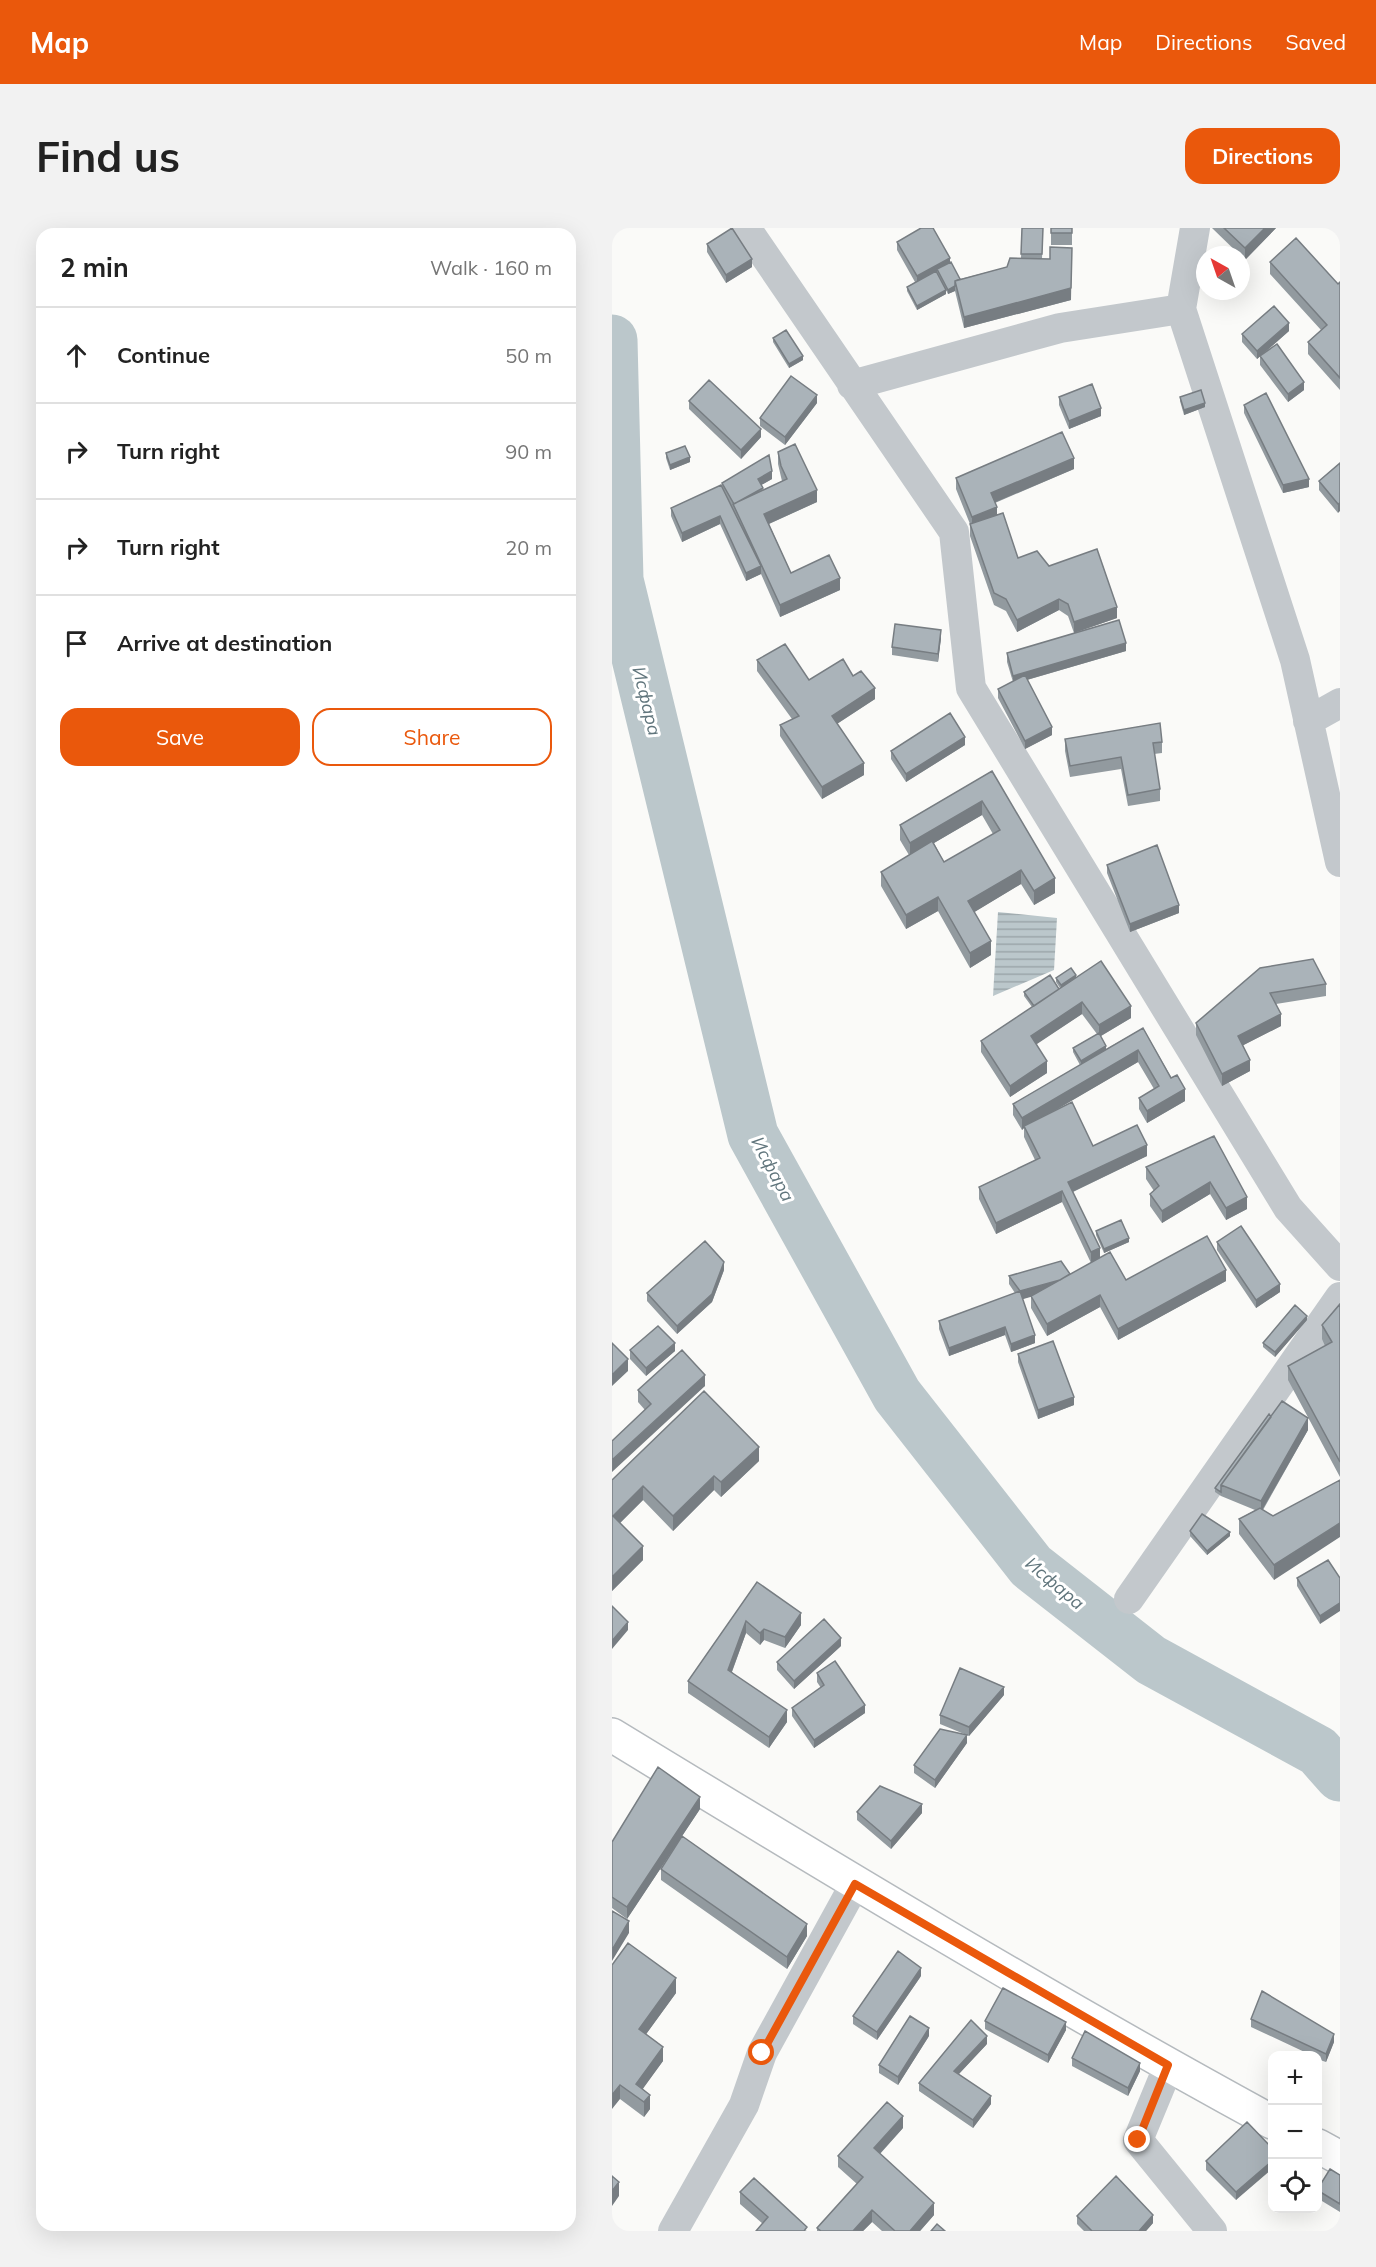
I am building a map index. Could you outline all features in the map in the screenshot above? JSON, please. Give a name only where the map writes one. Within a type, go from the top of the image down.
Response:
[{"type":"main road","points":[[612,1735],[855,1884],[1168,2065],[1268,2120]]},
{"type":"main road","points":[[1322,2149],[1340,2158]]},
{"type":"street","points":[[1195,228],[1181,309],[1295,660],[1340,862]]},
{"type":"street","points":[[756,231],[852,385],[954,532],[971,688],[1288,1208],[1340,1266]]},
{"type":"street","points":[[852,385],[1060,328],[1181,309]]},
{"type":"street","points":[[1308,721],[1340,703]]},
{"type":"street","points":[[1129,1599],[1340,1297]]},
{"type":"street","points":[[673,2231],[744,2104],[762,2053],[855,1884]]},
{"type":"street","points":[[1168,2065],[1138,2140],[1212,2231]]},
{"type":"shaded area","points":[[998,912],[1057,918],[1054,970],[993,996]]},
{"type":"building","points":[[732,228],[752,259],[726,275],[707,244]]},
{"type":"building","points":[[921,228],[933,228],[950,258],[917,276],[897,242]]},
{"type":"building","points":[[1022,228],[1043,228],[1042,254],[1021,254]]},
{"type":"building","points":[[1051,228],[1072,228],[1072,233],[1051,233]]},
{"type":"building","points":[[1224,228],[1265,228],[1247,246],[1243,246]]},
{"type":"building","points":[[1296,238],[1338,284],[1340,282],[1340,378],[1308,342],[1327,325],[1270,262]]},
{"type":"building","points":[[1050,247],[1072,248],[1071,288],[964,317],[955,281],[1007,267],[1010,258],[1050,259]]},
{"type":"building","points":[[951,262],[960,279],[955,281],[955,286],[948,290],[937,269]]},
{"type":"building","points":[[936,271],[946,290],[917,306],[907,287]]},
{"type":"building","points":[[1274,306],[1289,323],[1257,351],[1242,334]]},
{"type":"building","points":[[786,330],[803,356],[789,364],[773,338]]},
{"type":"building","points":[[1277,344],[1304,382],[1288,394],[1260,356]]},
{"type":"building","points":[[791,376],[817,395],[785,437],[760,418]]},
{"type":"building","points":[[709,380],[761,429],[741,450],[689,401]]},
{"type":"building","points":[[1092,384],[1101,408],[1069,421],[1059,397]]},
{"type":"building","points":[[1201,390],[1205,403],[1184,410],[1180,397]]},
{"type":"building","points":[[1266,393],[1309,479],[1283,485],[1244,405]]},
{"type":"building","points":[[1062,432],[1074,458],[991,493],[997,507],[972,517],[956,478]]},
{"type":"building","points":[[795,444],[817,490],[764,514],[791,573],[829,555],[840,578],[780,605],[733,504],[787,479],[778,452]]},
{"type":"building","points":[[685,446],[690,457],[670,465],[666,453]]},
{"type":"building","points":[[769,455],[772,471],[758,479],[763,488],[734,504],[722,483]]},
{"type":"building","points":[[1340,463],[1340,503],[1338,504],[1319,481]]},
{"type":"building","points":[[721,485],[761,566],[746,573],[720,516],[682,533],[671,508]]},
{"type":"building","points":[[1003,513],[1018,558],[1037,551],[1049,566],[1097,549],[1117,607],[1074,622],[1068,604],[1059,599],[1017,620],[1006,599],[994,593],[970,524]]},
{"type":"building","points":[[1119,620],[1126,643],[1013,676],[1007,653]]},
{"type":"building","points":[[895,624],[941,630],[938,654],[892,647]]},
{"type":"building","points":[[785,644],[809,680],[843,659],[853,676],[861,671],[875,688],[832,716],[864,763],[822,787],[780,725],[799,716],[757,660]]},
{"type":"building","points":[[1025,675],[1052,727],[1025,741],[998,689]]},
{"type":"building","points":[[950,713],[965,737],[906,774],[891,751]]},
{"type":"building","points":[[1160,723],[1162,742],[1153,743],[1160,789],[1128,795],[1121,757],[1070,766],[1065,739]]},
{"type":"building","points":[[992,771],[1055,878],[1034,891],[1021,870],[968,901],[991,941],[970,953],[938,897],[906,915],[881,872],[932,841],[944,862],[1000,830],[982,801],[910,843],[900,825]]},
{"type":"building","points":[[1157,845],[1179,905],[1130,924],[1107,865]]},
{"type":"building","points":[[1313,959],[1326,984],[1270,993],[1281,1014],[1238,1036],[1250,1060],[1222,1074],[1196,1023],[1260,968]]},
{"type":"building","points":[[1101,961],[1131,1006],[1099,1025],[1082,1002],[1031,1036],[1047,1061],[1010,1086],[981,1041]]},
{"type":"building","points":[[1071,968],[1076,975],[1061,985],[1056,978]]},
{"type":"building","points":[[1050,975],[1059,989],[1034,1006],[1024,992]]},
{"type":"building","points":[[1143,1028],[1171,1078],[1177,1075],[1185,1089],[1147,1111],[1139,1098],[1159,1086],[1138,1050],[1022,1118],[1013,1104]]},
{"type":"building","points":[[1099,1033],[1106,1046],[1081,1061],[1073,1048]]},
{"type":"building","points":[[1072,1102],[1093,1146],[1137,1125],[1147,1145],[1068,1182],[1100,1248],[1091,1252],[1062,1191],[996,1223],[979,1187],[1040,1158],[1024,1126]]},
{"type":"building","points":[[1214,1136],[1247,1197],[1226,1208],[1210,1182],[1162,1211],[1150,1194],[1159,1186],[1146,1167]]},
{"type":"building","points":[[1121,1220],[1129,1238],[1104,1249],[1096,1231]]},
{"type":"building","points":[[1241,1226],[1280,1284],[1256,1300],[1217,1242]]},
{"type":"building","points":[[1207,1236],[1226,1270],[1118,1329],[1100,1295],[1047,1324],[1031,1296],[1110,1252],[1126,1280]]},
{"type":"building","points":[[705,1241],[724,1262],[712,1294],[677,1326],[647,1293]]},
{"type":"building","points":[[1061,1261],[1070,1274],[1060,1280],[1020,1291],[1009,1276]]},
{"type":"building","points":[[1020,1291],[1035,1335],[1011,1344],[1005,1327],[949,1348],[939,1321]]},
{"type":"building","points":[[1340,1304],[1340,1462],[1288,1366],[1332,1342],[1322,1325]]},
{"type":"building","points":[[1295,1305],[1307,1316],[1275,1352],[1263,1343]]},
{"type":"building","points":[[658,1326],[675,1343],[646,1368],[630,1350]]},
{"type":"building","points":[[1053,1341],[1074,1397],[1038,1410],[1018,1354]]},
{"type":"building","points":[[612,1343],[628,1359],[612,1375]]},
{"type":"building","points":[[682,1350],[705,1375],[612,1460],[612,1441],[651,1404],[638,1390]]},
{"type":"building","points":[[704,1391],[759,1447],[721,1482],[714,1476],[673,1516],[643,1486],[613,1516],[643,1546],[612,1577],[612,1480]]},
{"type":"building","points":[[1282,1401],[1308,1418],[1261,1501],[1221,1485]]},
{"type":"building","points":[[1269,1414],[1271,1417],[1221,1485],[1221,1492],[1215,1488]]},
{"type":"building","points":[[1340,1480],[1340,1523],[1274,1565],[1239,1519],[1260,1508],[1273,1516]]},
{"type":"building","points":[[1202,1514],[1230,1532],[1207,1551],[1190,1531]]},
{"type":"building","points":[[1328,1560],[1340,1578],[1340,1603],[1320,1616],[1297,1578]]},
{"type":"building","points":[[757,1582],[801,1613],[785,1637],[764,1629],[760,1633],[746,1621],[728,1670],[787,1710],[769,1737],[688,1681]]},
{"type":"building","points":[[612,1606],[628,1622],[612,1641]]},
{"type":"building","points":[[824,1619],[841,1638],[794,1681],[777,1662]]},
{"type":"building","points":[[835,1661],[865,1705],[814,1740],[792,1708],[824,1685],[817,1673]]},
{"type":"building","points":[[960,1668],[1004,1687],[969,1727],[940,1715]]},
{"type":"building","points":[[940,1729],[967,1735],[935,1780],[914,1765]]},
{"type":"building","points":[[658,1767],[700,1797],[627,1907],[612,1897],[612,1842]]},
{"type":"building","points":[[880,1786],[922,1804],[891,1841],[857,1812]]},
{"type":"building","points":[[682,1836],[807,1924],[787,1957],[661,1869]]},
{"type":"building","points":[[612,1911],[629,1921],[612,1950]]},
{"type":"building","points":[[628,1943],[676,1978],[639,2029],[663,2047],[636,2084],[650,2095],[644,2102],[620,2085],[612,2095],[612,1965]]},
{"type":"building","points":[[898,1951],[921,1968],[877,2032],[853,2016]]},
{"type":"building","points":[[1003,1988],[1066,2022],[1048,2055],[985,2021]]},
{"type":"building","points":[[1262,1991],[1334,2034],[1326,2054],[1251,2019]]},
{"type":"building","points":[[910,2016],[929,2028],[898,2077],[879,2065]]},
{"type":"building","points":[[971,2020],[987,2036],[954,2071],[991,2096],[973,2120],[919,2083]]},
{"type":"building","points":[[1085,2031],[1140,2063],[1128,2088],[1072,2058]]},
{"type":"building","points":[[887,2102],[903,2116],[874,2148],[934,2203],[910,2231],[895,2231],[872,2210],[853,2231],[821,2231],[817,2228],[863,2177],[838,2156]]},
{"type":"building","points":[[1247,2122],[1268,2144],[1268,2164],[1236,2192],[1206,2161]]},
{"type":"building","points":[[1330,2169],[1340,2175],[1340,2204],[1322,2193],[1322,2182]]},
{"type":"building","points":[[612,2176],[619,2182],[612,2191]]},
{"type":"building","points":[[1116,2176],[1153,2215],[1139,2231],[1092,2231],[1077,2216]]},
{"type":"building","points":[[754,2178],[807,2227],[804,2231],[756,2231],[768,2217],[740,2192]]},
{"type":"building","points":[[937,2224],[945,2231],[931,2231]]},
{"type":"waterway","name":"Исфара","points":[[612,340],[618,580],[753,1135],[897,1395],[1031,1566],[1151,1660],[1318,1751],[1340,1776]]},
{"type":"route","points":[[762,2053],[855,1884],[1168,2065],[1138,2140]]}]
